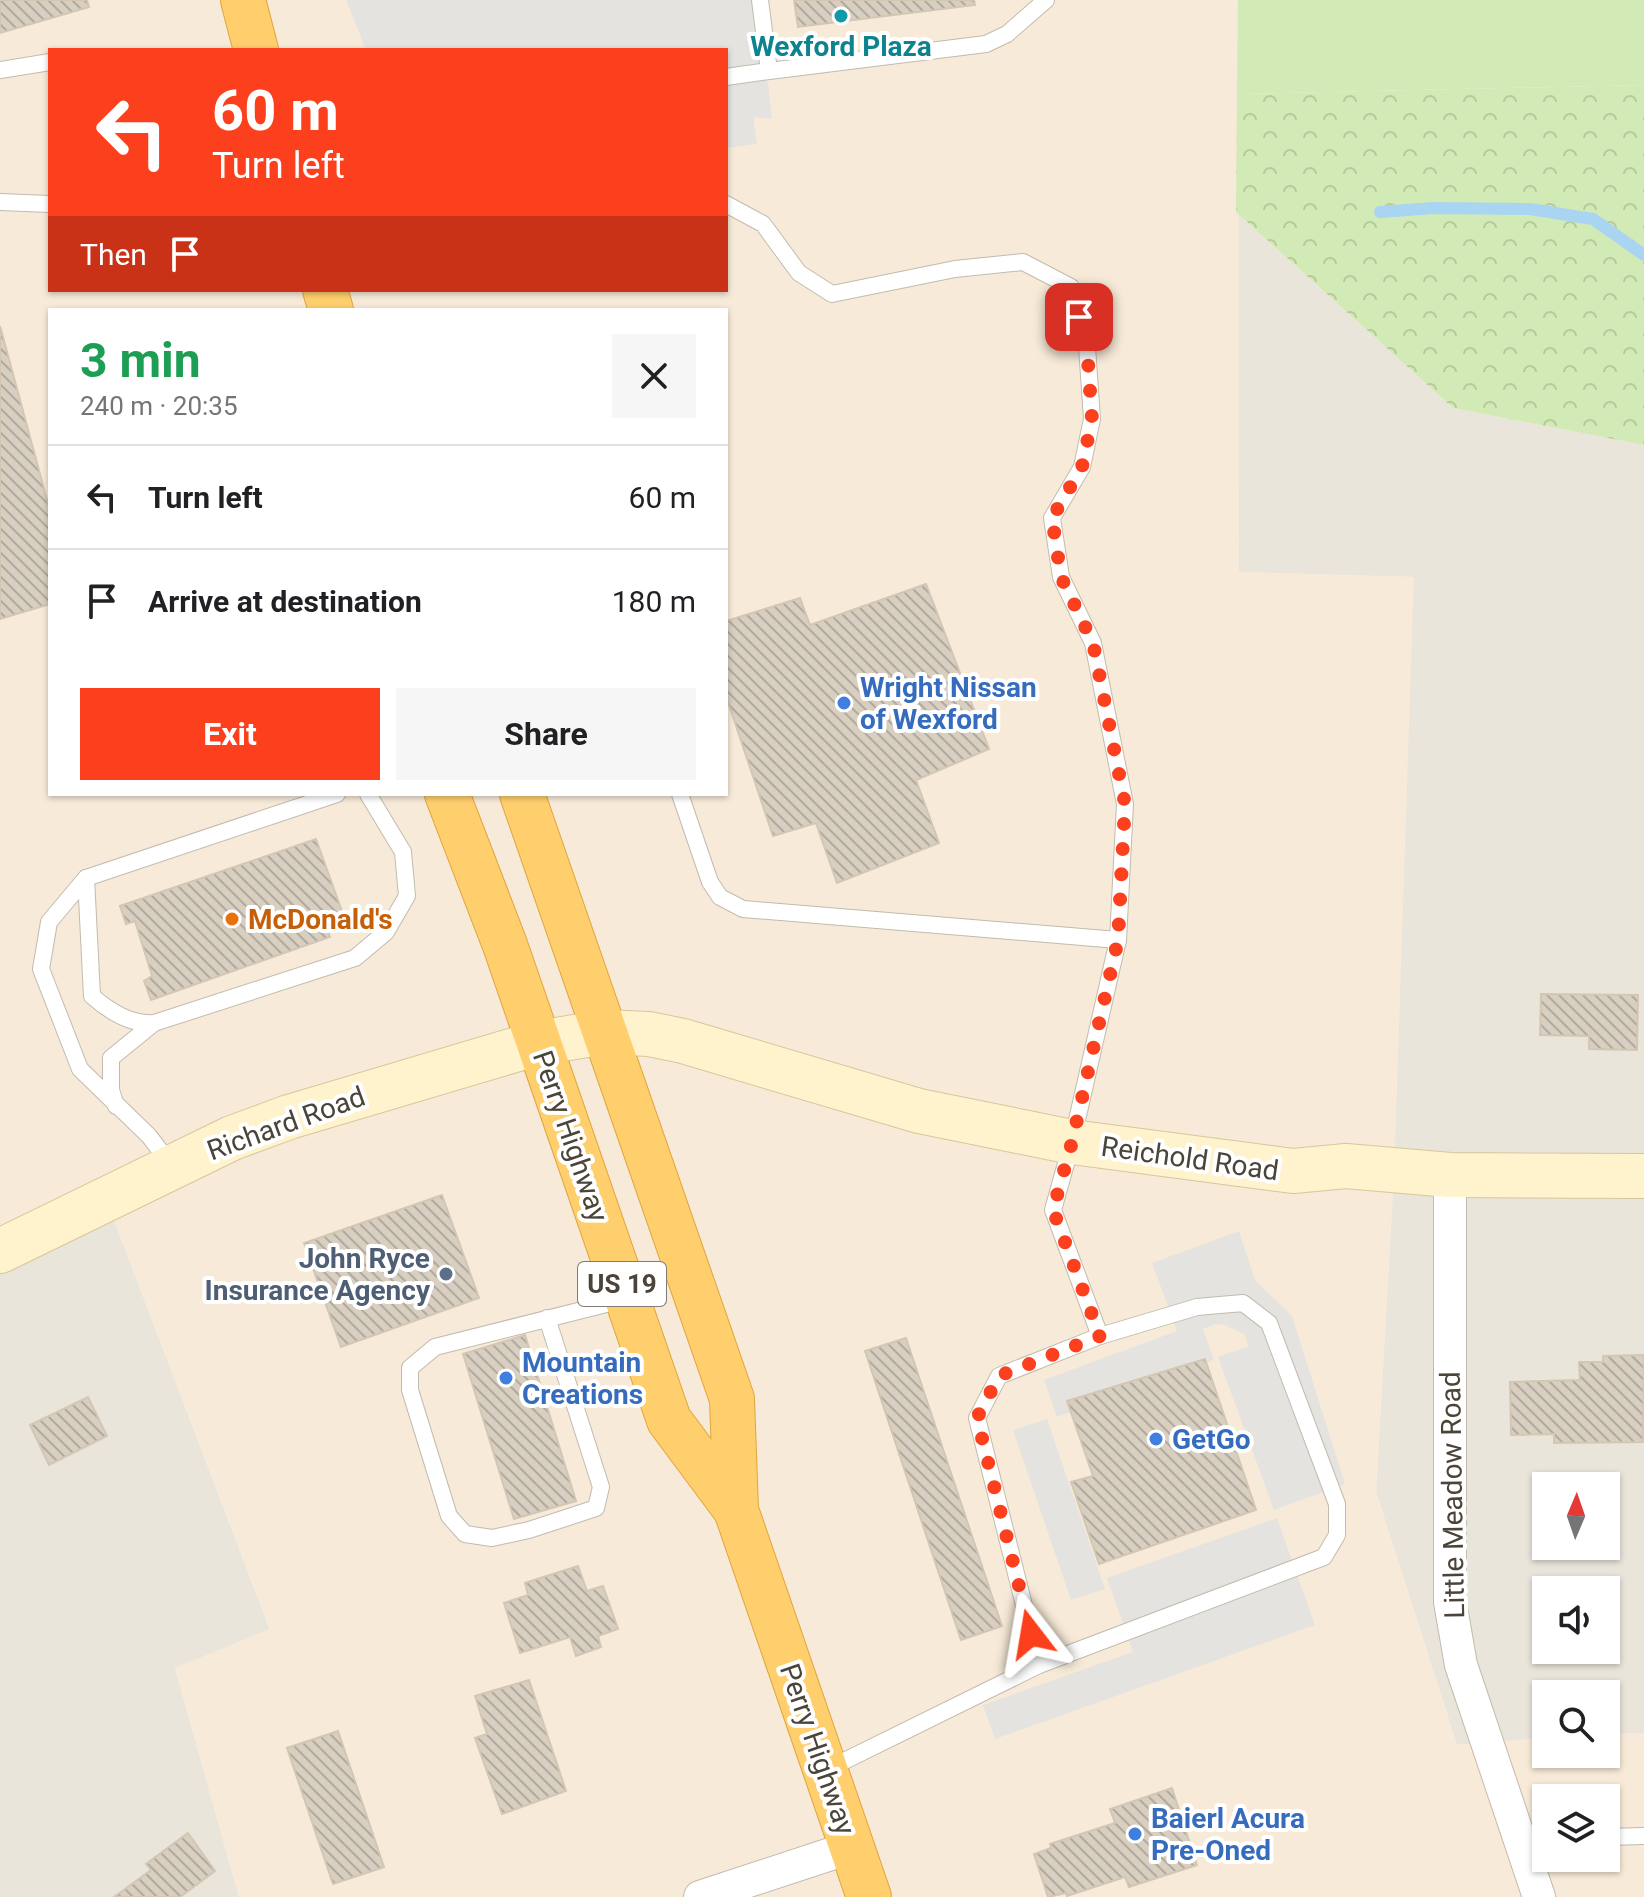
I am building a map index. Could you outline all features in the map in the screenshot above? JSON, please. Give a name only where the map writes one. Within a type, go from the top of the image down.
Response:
[{"type":"highway","points":[[243,0],[255,48]]},
{"type":"highway","name":"Perry Highway","points":[[448,796],[538,1043],[669,1420],[736,1510]]},
{"type":"highway","name":"Perry Highway","points":[[523,796],[732,1399],[736,1510],[869,1897]]},
{"type":"street","name":"Reichold Road","points":[[538,1043],[605,1032],[649,1034],[683,1041],[919,1111],[1072,1142],[1293,1171],[1346,1166],[1450,1175],[1644,1176]]},
{"type":"street","name":"Richard Road","points":[[0,1251],[232,1138],[289,1117],[538,1043]]},
{"type":"street","name":"Little Meadow Road","points":[[1450,1175],[1450,1602],[1461,1665],[1532,1838]]},
{"type":"street","points":[[700,1897],[852,1847]]},
{"type":"street","name":"Little Meadow Road","points":[[1536,1872],[1539,1897]]},
{"type":"lane","points":[[760,0],[769,71]]},
{"type":"lane","points":[[728,77],[986,44],[1007,34],[1046,0]]},
{"type":"lane","points":[[0,70],[48,62]]},
{"type":"lane","points":[[0,202],[48,204]]},
{"type":"lane","points":[[728,205],[763,224],[799,273],[832,294],[955,269],[1023,262],[1071,287],[1087,347],[1092,419],[1082,467],[1052,518],[1061,577],[1093,643],[1125,804],[1118,940],[1072,1142],[1053,1210],[1100,1336]]},
{"type":"lane","points":[[173,1167],[149,1136],[80,1069],[41,969],[49,922],[86,878],[331,796]]},
{"type":"lane","points":[[86,878],[92,996],[112,1013],[144,1024],[154,1023],[355,958],[386,932],[407,896],[403,852],[369,796]]},
{"type":"lane","points":[[681,796],[710,882],[720,897],[743,909],[1118,940]]},
{"type":"lane","points":[[117,1107],[111,1090],[111,1058],[154,1023]]},
{"type":"lane","points":[[547,1318],[601,1487],[596,1508],[529,1530],[492,1538],[465,1534],[449,1516],[410,1390],[410,1368],[435,1347],[547,1318],[627,1298]]},
{"type":"lane","points":[[825,1770],[1039,1665],[1324,1557],[1337,1535],[1337,1504],[1269,1323],[1243,1303],[1197,1307],[1100,1336],[999,1376],[977,1418],[1039,1665]]},
{"type":"lane","points":[[1620,1837],[1644,1836]]},
{"type":"shaded area","points":[[0,0],[1238,0],[1239,572],[1414,577],[1394,1172],[1376,1492],[1457,1745],[1532,1739],[1532,1768],[1620,1768],[1620,1733],[1644,1733],[1644,1897],[239,1897],[175,1668],[270,1629],[106,1200],[0,1251]]},
{"type":"shaded area","points":[[346,0],[758,0],[772,119],[753,117],[757,144],[728,148],[728,48],[365,48]]},
{"type":"shaded area","points":[[1236,212],[1453,408],[1644,445],[1644,1733],[1620,1733],[1620,1680],[1532,1680],[1532,1739],[1457,1745],[1376,1492],[1394,1172],[1413,577],[1239,572]]},
{"type":"shaded area","points":[[106,1199],[270,1630],[175,1668],[239,1897],[0,1897],[0,1251]]},
{"type":"shaded area","points":[[1239,1231],[1255,1280],[1292,1316],[1345,1484],[1274,1510],[1218,1357],[1249,1346],[1244,1334],[1225,1325],[1216,1324],[1203,1329],[1214,1360],[1057,1417],[1044,1380],[1177,1331],[1152,1263]]},
{"type":"shaded area","points":[[1047,1419],[1105,1589],[1071,1600],[1013,1430]]},
{"type":"shaded area","points":[[1277,1518],[1315,1625],[995,1739],[983,1705],[1133,1652],[1107,1578]]},
{"type":"green space","points":[[1238,0],[1644,0],[1644,85],[1237,94]]},
{"type":"green space","points":[[1644,85],[1644,445],[1453,408],[1236,212],[1237,94]]},
{"type":"building","points":[[0,0],[87,0],[89,7],[0,33]]},
{"type":"building","name":"Wexford Plaza","points":[[794,0],[974,0],[975,5],[798,27]]},
{"type":"building","points":[[0,326],[48,504],[48,605],[0,619]]},
{"type":"building","points":[[926,584],[989,749],[916,780],[939,843],[837,883],[816,823],[773,836],[728,702],[728,620],[800,598],[810,625]]},
{"type":"building","name":"McDonald's","points":[[316,839],[344,917],[326,924],[330,937],[151,1000],[144,981],[152,976],[135,921],[126,924],[120,906]]},
{"type":"building","points":[[1541,994],[1638,995],[1637,1050],[1589,1049],[1589,1036],[1540,1035]]},
{"type":"building","points":[[442,1195],[479,1298],[341,1347],[304,1243]]},
{"type":"building","points":[[525,1335],[576,1501],[514,1519],[463,1354]]},
{"type":"building","points":[[906,1338],[1002,1626],[961,1640],[865,1351]]},
{"type":"building","points":[[1644,1355],[1643,1442],[1554,1443],[1554,1434],[1511,1435],[1510,1382],[1580,1380],[1579,1362],[1603,1362],[1603,1356]]},
{"type":"building","name":"GetGo","points":[[1205,1359],[1256,1510],[1099,1564],[1071,1482],[1093,1476],[1067,1401]]},
{"type":"building","points":[[88,1397],[107,1436],[49,1465],[30,1425]]},
{"type":"building","points":[[578,1566],[587,1591],[603,1586],[618,1629],[598,1636],[601,1647],[576,1656],[570,1637],[520,1653],[504,1603],[528,1595],[525,1583]]},
{"type":"building","points":[[529,1680],[566,1791],[502,1814],[475,1738],[487,1734],[475,1696]]},
{"type":"building","points":[[338,1731],[384,1867],[333,1884],[287,1748]]},
{"type":"building","name":"Baierl Acura Pre-Oned","points":[[1172,1788],[1197,1865],[1129,1887],[1125,1877],[1067,1896],[1066,1893],[1048,1897],[1034,1854],[1051,1848],[1050,1844],[1115,1823],[1110,1809]]},
{"type":"building","points":[[188,1833],[215,1871],[180,1897],[114,1897],[151,1870],[146,1864]]},
{"type":"waterway","points":[[1380,212],[1434,208],[1530,209],[1593,219],[1644,255]]},
{"type":"place","name":"Wexford Plaza","points":[[841,16]]},
{"type":"place","name":"Wright Nissan of Wexford","points":[[844,703]]},
{"type":"place","name":"McDonald's","points":[[232,919]]},
{"type":"place","name":"John Ryce Insurance Agency","points":[[446,1274]]},
{"type":"place","name":"Mountain Creations","points":[[506,1378]]},
{"type":"place","name":"GetGo","points":[[1156,1439]]},
{"type":"place","name":"Baierl Acura Pre-Oned","points":[[1135,1834]]},
{"type":"route","points":[[1031,1634],[977,1418],[999,1376],[1058,1350],[1100,1336],[1053,1210],[1072,1142],[1118,940],[1125,804],[1093,643],[1061,577],[1052,518],[1082,467],[1092,419],[1087,347],[1079,317]]}]
